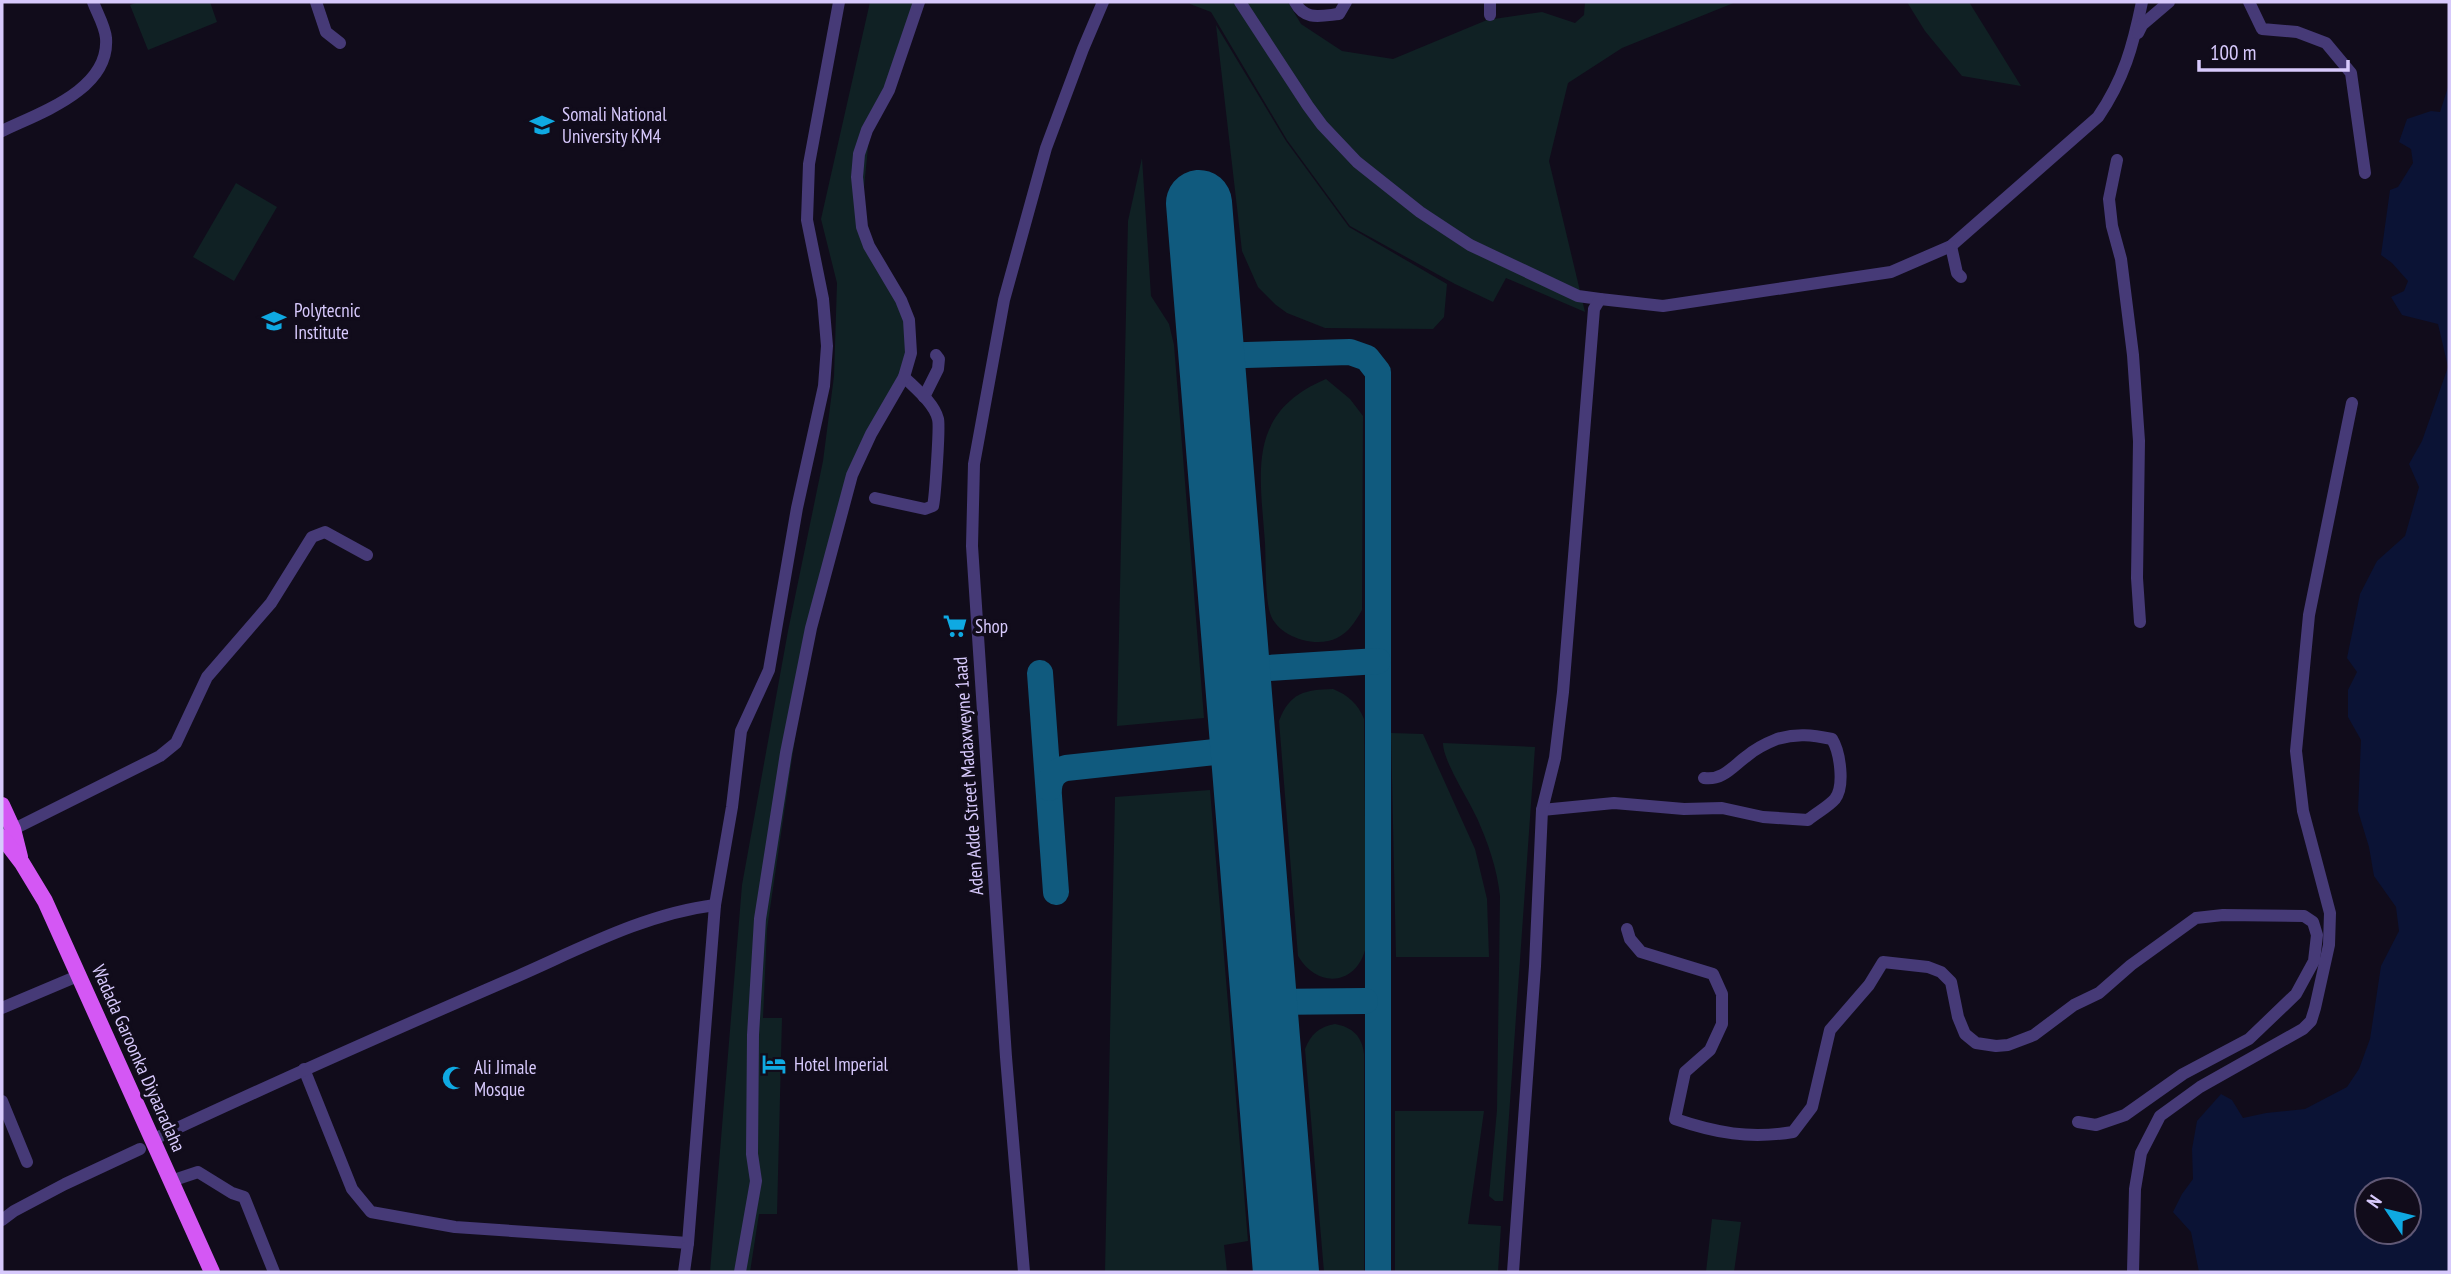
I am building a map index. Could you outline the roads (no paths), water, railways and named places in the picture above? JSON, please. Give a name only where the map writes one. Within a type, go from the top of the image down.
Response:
[{"type":"main road","name":"Wadada Garoonka Diyaaradaha","points":[[2,805],[6,834],[45,901],[80,975],[146,1145],[171,1181],[212,1272]]},
{"type":"street","points":[[2,131],[53,107],[84,88],[100,66],[106,51],[106,36],[93,2]]},
{"type":"street","points":[[316,2],[326,32],[340,43]]},
{"type":"street","points":[[684,1272],[715,905],[732,807],[741,731],[769,670],[797,508],[824,386],[827,345],[823,299],[807,220],[809,164],[839,2]]},
{"type":"street","points":[[740,1272],[755,1194],[752,1147],[753,1035],[760,919],[786,753],[811,628],[852,475],[864,446],[904,377],[911,353],[909,320],[901,300],[865,236],[858,201],[857,177],[859,154],[867,130],[889,90],[919,2]]},
{"type":"street","name":"Aden Adde Street Madaxweyne 1aad","points":[[1024,1272],[1006,1057],[972,546],[974,464],[1004,300],[1046,148],[1103,2]]},
{"type":"street","points":[[1240,2],[1315,116],[1357,162],[1420,212],[1470,245],[1578,296],[1663,306],[1891,272],[1951,246],[2098,117],[2116,91],[2134,40],[2143,2]]},
{"type":"street","points":[[1295,2],[1299,10],[1308,16],[1318,17],[1339,14],[1346,2]]},
{"type":"street","points":[[2134,40],[2142,25],[2169,2]]},
{"type":"street","points":[[2249,2],[2262,29],[2297,32],[2326,43],[2351,73],[2365,173]]},
{"type":"street","points":[[2117,160],[2109,199],[2133,355],[2139,441],[2137,578],[2140,622]]},
{"type":"street","points":[[1951,246],[1957,273],[1961,277]]},
{"type":"street","points":[[1513,1272],[1535,966],[1542,810],[1555,758],[1563,692],[1594,309],[1600,299]]},
{"type":"street","points":[[924,397],[938,369],[939,359],[936,355]]},
{"type":"street","points":[[875,498],[925,509],[933,506],[936,497],[934,479],[938,419],[924,397],[904,377]]},
{"type":"street","points":[[2133,1272],[2135,1189],[2141,1153],[2160,1116],[2200,1087],[2302,1029],[2311,1021],[2315,1009],[2329,946],[2330,913],[2303,811],[2296,751],[2309,615],[2352,403]]},
{"type":"street","points":[[6,834],[160,756],[176,743],[207,677],[271,603],[312,537],[325,532],[367,555]]},
{"type":"street","points":[[1542,810],[1614,803],[1684,809],[1722,808],[1763,817],[1808,820],[1836,797],[1839,751],[1832,739],[1802,733],[1774,740],[1746,756],[1724,775],[1704,778]]},
{"type":"street","points":[[2,1220],[65,1184],[304,1069],[635,926],[695,907],[715,905]]},
{"type":"street","points":[[1627,929],[1630,939],[1641,952],[1713,974],[1722,994],[1722,1024],[1710,1050],[1685,1072],[1675,1119],[1713,1132],[1764,1137],[1793,1132],[1812,1107],[1830,1030],[1869,985],[1883,962],[1928,967],[1941,972],[1951,982],[1958,1017],[1965,1034],[1976,1043],[2008,1045],[2034,1035],[2074,1005],[2099,993],[2131,965],[2196,918],[2223,915],[2304,916],[2313,922],[2317,935],[2314,961],[2296,994],[2249,1039],[2183,1074],[2125,1115],[2096,1125],[2078,1122]]},
{"type":"street","points":[[2,1008],[80,975]]},
{"type":"street","points":[[304,1069],[352,1189],[371,1212],[455,1227],[688,1243]]},
{"type":"street","points":[[2,1101],[27,1163]]},
{"type":"street","points":[[171,1181],[198,1172],[244,1198],[274,1272]]},
{"type":"water","points":[[2449,84],[2449,1272],[2199,1272],[2191,1232],[2173,1212],[2193,1179],[2192,1149],[2197,1121],[2221,1094],[2232,1100],[2243,1118],[2305,1109],[2347,1087],[2359,1069],[2370,1039],[2381,966],[2399,931],[2396,907],[2374,876],[2358,811],[2361,740],[2348,717],[2348,690],[2357,672],[2347,658],[2360,594],[2377,561],[2405,536],[2419,487],[2409,464],[2422,441],[2448,367],[2438,324],[2402,315],[2391,297],[2404,291],[2408,281],[2381,255],[2390,190],[2398,187],[2413,163],[2411,149],[2399,142],[2407,119],[2431,111],[2440,112]]},
{"type":"place","name":"Somali National University KM4","points":[[542,125]]},
{"type":"place","name":"Polytecnic Institute","points":[[274,321]]},
{"type":"place","name":"Shop","points":[[955,626]]},
{"type":"place","name":"Hotel Imperial","points":[[774,1064]]},
{"type":"place","name":"Ali Jimale Mosque","points":[[454,1078]]}]
